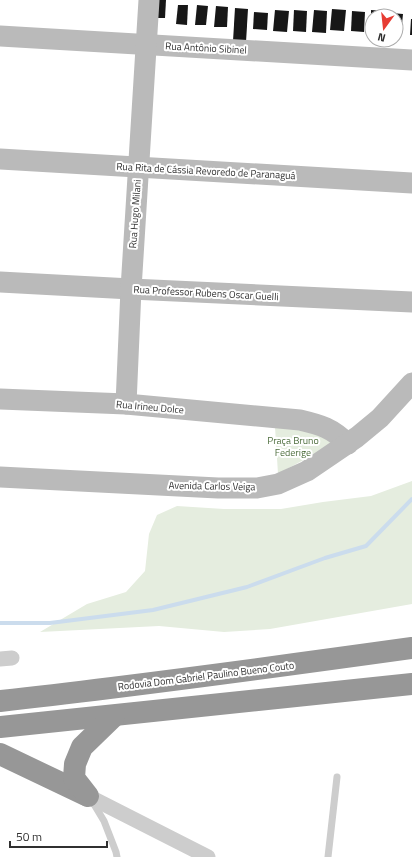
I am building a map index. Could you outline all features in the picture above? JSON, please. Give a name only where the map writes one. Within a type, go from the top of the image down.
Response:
[{"type":"highway","name":"Rodovia Dom Gabriel Paulino Bueno Couto","points":[[0,701],[251,671],[412,648]]},
{"type":"highway","points":[[0,727],[412,684]]},
{"type":"highway","points":[[88,796],[74,778],[75,764],[82,747],[114,716]]},
{"type":"highway","points":[[0,754],[88,796]]},
{"type":"street","name":"Rua Hugo Milani","points":[[126,404],[131,289],[145,44],[149,0]]},
{"type":"street","name":"Rua Antônio Sibinel","points":[[0,36],[412,60]]},
{"type":"street","name":"Rua Rita de Cássia Revoredo de Paranaguá","points":[[0,159],[412,183]]},
{"type":"street","name":"Rua Professor Rubens Oscar Guelli","points":[[0,282],[412,302]]},
{"type":"street","name":"Avenida Carlos Veiga","points":[[0,477],[218,488],[257,488],[278,484],[307,471],[348,444],[380,418],[412,383]]},
{"type":"street","name":"Rua Irineu Dolce","points":[[0,399],[126,404],[300,420],[323,426],[339,436],[348,444]]},
{"type":"street","points":[[88,796],[208,857]]},
{"type":"lane","points":[[328,857],[337,777]]},
{"type":"lane","points":[[88,796],[104,821],[117,857]]},
{"type":"green space","name":"Praça Bruno Federige","points":[[275,427],[320,432],[336,442],[278,474]]},
{"type":"green space","points":[[412,481],[412,604],[270,629],[224,632],[159,626],[40,632],[87,604],[126,592],[145,571],[149,534],[157,515],[177,506],[224,509],[281,509],[371,496]]},
{"type":"building","points":[[158,0],[166,0],[165,18],[156,18]]},
{"type":"building","points":[[178,5],[188,5],[187,25],[176,24]]},
{"type":"building","points":[[197,5],[208,6],[206,25],[195,25]]},
{"type":"building","points":[[216,6],[228,7],[227,27],[214,27]]},
{"type":"building","points":[[235,8],[248,9],[246,42],[233,41]]},
{"type":"building","points":[[332,9],[346,10],[344,31],[330,30]]},
{"type":"building","points":[[275,10],[289,11],[287,32],[273,31]]},
{"type":"building","points":[[294,10],[307,11],[306,32],[293,31]]},
{"type":"building","points":[[314,10],[327,11],[326,33],[312,32]]},
{"type":"building","points":[[352,11],[364,12],[364,32],[351,31]]},
{"type":"building","points":[[254,12],[268,13],[267,30],[253,29]]},
{"type":"building","points":[[411,19],[412,35],[410,35]]},
{"type":"waterway","points":[[0,623],[50,623],[153,610],[247,587],[325,558],[366,546],[412,499]]}]
